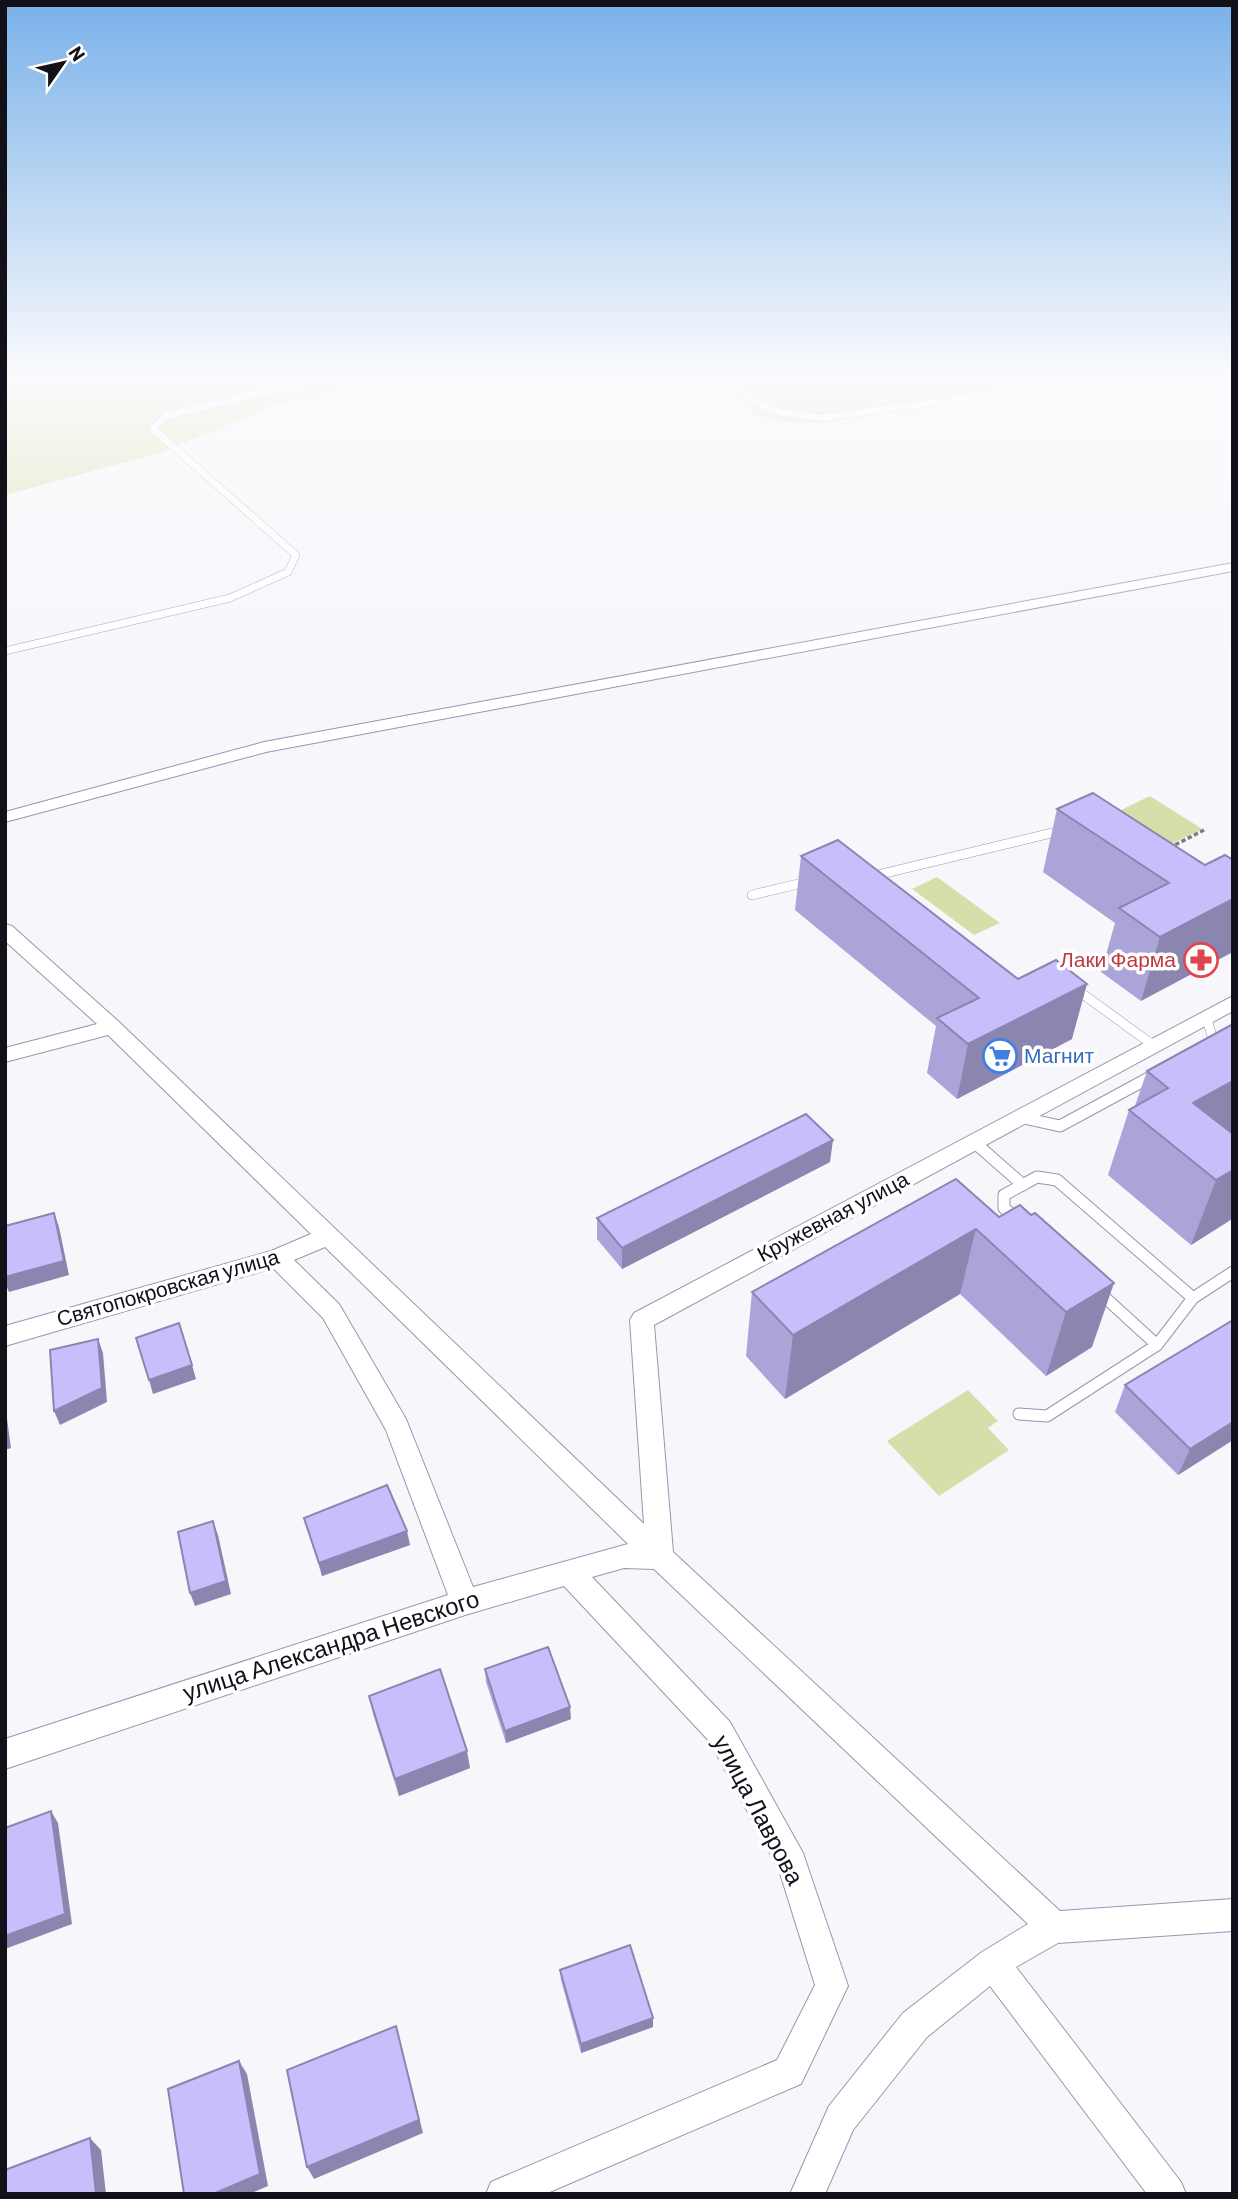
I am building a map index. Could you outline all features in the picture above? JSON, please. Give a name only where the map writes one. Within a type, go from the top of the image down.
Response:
[{"type":"street","points":[[5,817],[264,747],[1233,567]]},
{"type":"street","points":[[5,930],[112,1027],[660,1557],[1054,1927]]},
{"type":"street","name":"Кружевная улица","points":[[660,1557],[642,1320],[1233,1002]]},
{"type":"street","points":[[5,1055],[112,1027]]},
{"type":"street","name":"Святопокровская улица","points":[[5,1336],[277,1258],[329,1236]]},
{"type":"street","points":[[277,1258],[331,1311],[397,1427],[465,1602]]},
{"type":"street","name":"улица Александра Невского","points":[[5,1754],[465,1602],[624,1556],[660,1557]]},
{"type":"street","name":"улица Лаврова","points":[[503,2194],[789,2072],[832,1986],[792,1864],[720,1732],[570,1573]]},
{"type":"street","points":[[807,2194],[841,2118],[915,2025],[993,1963],[1054,1927],[1233,1915]]},
{"type":"street","points":[[993,1963],[1169,2194]]},
{"type":"lane","points":[[5,651],[229,598],[288,572],[296,555],[214,483]]},
{"type":"lane","points":[[863,878],[1071,829]]},
{"type":"lane","points":[[752,895],[826,877]]},
{"type":"lane","points":[[1071,985],[1153,1045]]},
{"type":"lane","points":[[1202,1048],[1214,1042],[1206,1017]]},
{"type":"lane","points":[[1019,1117],[1060,1126],[1167,1068]]},
{"type":"lane","points":[[974,1142],[1023,1185]]},
{"type":"lane","points":[[1025,1226],[1004,1208],[1004,1195],[1037,1177],[1057,1180],[1193,1298]]},
{"type":"lane","points":[[1019,1414],[1047,1416],[1157,1345],[1193,1298],[1233,1272]]},
{"type":"lane","points":[[1086,1281],[1157,1345]]},
{"type":"path","points":[[1177,857],[1165,849],[1205,830]]},
{"type":"green space","points":[[5,483],[50,483],[5,495]]},
{"type":"green space","points":[[1150,796],[1202,829],[1169,845],[1117,812]]},
{"type":"green space","points":[[937,877],[1000,923],[974,935],[912,889]]},
{"type":"green space","points":[[968,1390],[998,1421],[988,1428],[1009,1450],[939,1496],[887,1441]]},
{"type":"building","points":[[1093,793],[1205,865],[1225,855],[1233,860],[1233,899],[1160,937],[1119,908],[1169,883],[1057,809]]},
{"type":"building","points":[[838,840],[1018,979],[1056,960],[1087,984],[968,1044],[937,1018],[979,998],[801,856]]},
{"type":"building","points":[[1233,1024],[1233,1081],[1193,1103],[1233,1134],[1233,1170],[1216,1180],[1129,1110],[1168,1088],[1147,1071]]},
{"type":"building","points":[[806,1114],[833,1140],[622,1248],[597,1218]]},
{"type":"building","points":[[956,1179],[999,1217],[1020,1205],[1031,1215],[1035,1213],[1114,1283],[1066,1312],[976,1229],[793,1335],[752,1292]]},
{"type":"building","points":[[54,1213],[64,1261],[5,1277],[5,1226]]},
{"type":"building","points":[[1233,1320],[1233,1422],[1190,1449],[1125,1385]]},
{"type":"building","points":[[179,1323],[192,1365],[149,1380],[136,1338]]},
{"type":"building","points":[[98,1339],[102,1388],[54,1411],[50,1350]]},
{"type":"building","points":[[387,1485],[407,1531],[319,1563],[304,1518]]},
{"type":"building","points":[[213,1521],[226,1581],[190,1593],[178,1532]]},
{"type":"building","points":[[548,1647],[570,1707],[505,1731],[485,1669]]},
{"type":"building","points":[[440,1669],[467,1751],[395,1779],[369,1696]]},
{"type":"building","points":[[51,1811],[65,1914],[5,1936],[5,1828]]},
{"type":"building","points":[[630,1945],[653,2018],[581,2044],[560,1970]]},
{"type":"building","points":[[396,2026],[419,2120],[307,2167],[287,2070]]},
{"type":"building","points":[[239,2061],[260,2174],[213,2194],[184,2194],[168,2089]]},
{"type":"building","points":[[90,2138],[96,2194],[5,2194],[5,2170]]},
{"type":"place","name":"Лаки Фарма","points":[[1201,960]]},
{"type":"place","name":"Магнит","points":[[1000,1056]]}]
